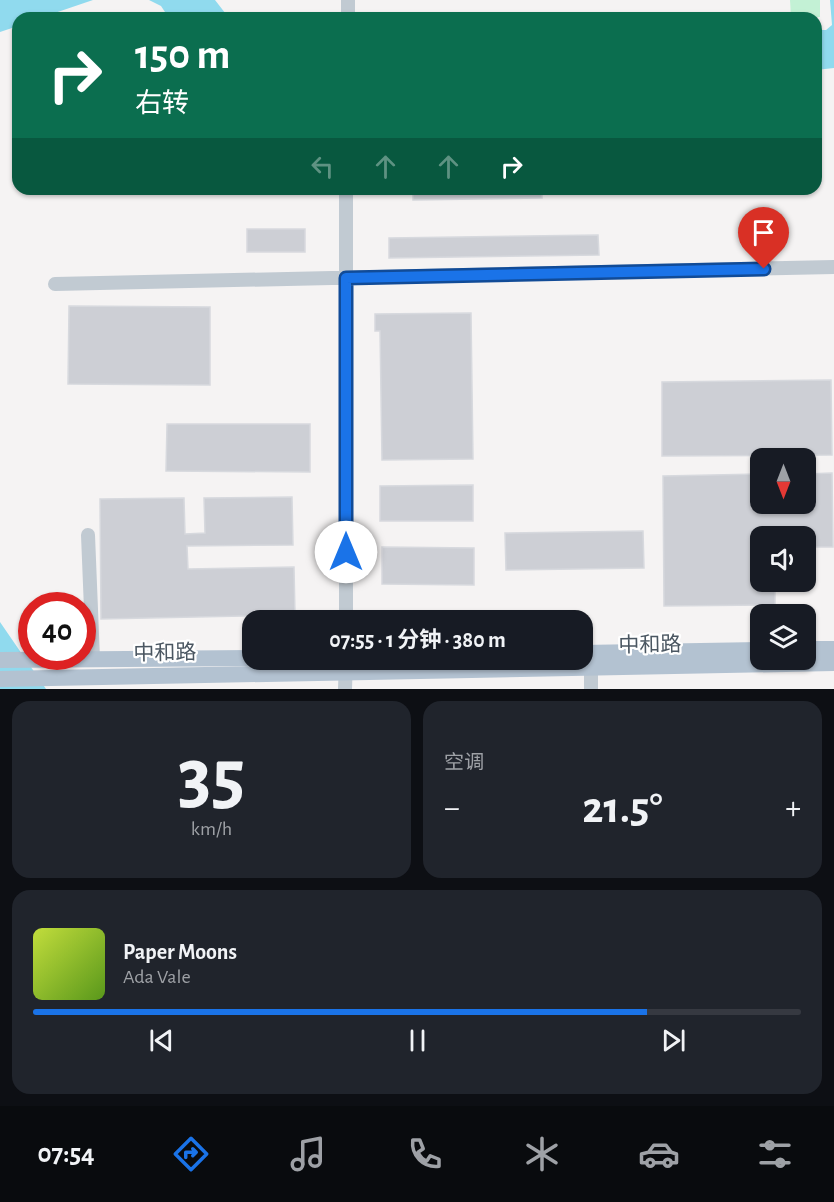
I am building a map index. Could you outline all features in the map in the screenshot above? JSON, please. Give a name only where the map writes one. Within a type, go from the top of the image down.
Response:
[{"type":"main road","points":[[816,649],[834,649]]},
{"type":"main road","name":"中和路","points":[[593,653],[750,650]]},
{"type":"main road","name":"中和路","points":[[96,658],[242,658]]},
{"type":"main road","name":"中和路","points":[[0,660],[18,660]]},
{"type":"main road","name":"中和路","points":[[593,668],[834,663]]},
{"type":"main road","name":"中和路","points":[[0,679],[509,670]]},
{"type":"street","points":[[346,195],[346,610]]},
{"type":"street","points":[[55,284],[834,267]]},
{"type":"street","points":[[88,535],[90,592]]},
{"type":"street","points":[[591,670],[591,689]]},
{"type":"green space","points":[[790,0],[820,0],[820,12],[791,12]]},
{"type":"water","points":[[0,0],[93,0],[58,12],[12,12],[12,28],[0,32]]},
{"type":"water","points":[[149,0],[215,0],[224,12],[165,12],[161,6]]},
{"type":"water","points":[[830,0],[834,0],[834,68],[822,69],[822,30],[832,25]]},
{"type":"water","points":[[0,622],[18,648],[18,670],[33,670],[46,689],[0,689]]},
{"type":"building","points":[[413,195],[542,195],[542,198],[413,200]]},
{"type":"building","points":[[247,229],[305,229],[305,252],[247,252]]},
{"type":"building","points":[[598,235],[599,255],[389,258],[389,238]]},
{"type":"building","points":[[69,306],[210,307],[210,385],[68,384]]},
{"type":"building","points":[[471,313],[473,459],[382,460],[380,331],[375,331],[375,314]]},
{"type":"building","points":[[831,380],[832,455],[816,455],[816,448],[750,448],[750,455],[662,456],[662,382]]},
{"type":"building","points":[[167,424],[310,424],[310,472],[166,471]]},
{"type":"building","points":[[832,473],[833,547],[816,547],[816,526],[750,526],[750,592],[775,592],[775,604],[664,606],[663,476],[750,474],[750,514],[816,514],[816,474]]},
{"type":"building","points":[[473,485],[473,521],[380,521],[380,486]]},
{"type":"building","points":[[292,497],[293,545],[187,546],[188,569],[294,567],[295,610],[242,610],[242,616],[101,619],[100,499],[184,498],[185,534],[205,533],[204,498]]},
{"type":"building","points":[[643,531],[644,568],[506,570],[505,533]]},
{"type":"building","points":[[382,547],[474,548],[474,585],[382,584]]},
{"type":"route","points":[[346,552],[346,278],[764,269]]}]
